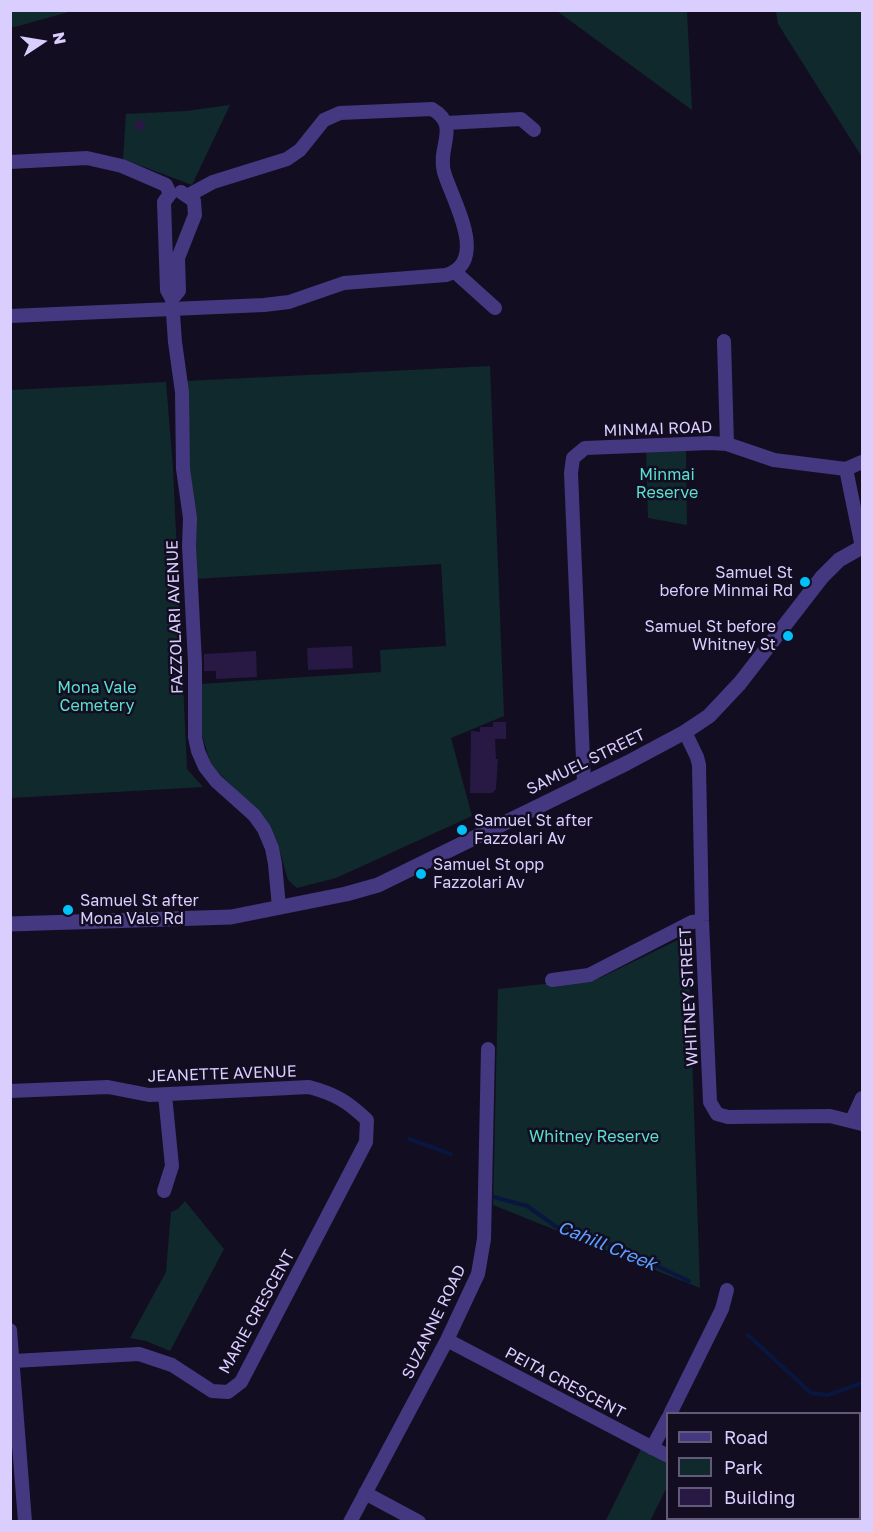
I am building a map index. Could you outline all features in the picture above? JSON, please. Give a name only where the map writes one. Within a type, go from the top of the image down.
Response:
[{"type":"street","points":[[10,162],[87,158],[122,166],[166,185],[170,194],[180,191],[189,195],[213,182],[287,159],[300,150],[324,120],[340,112],[432,109],[442,115],[446,123],[443,170],[465,229],[468,250],[462,265],[455,272],[446,275],[344,283],[289,302],[172,304],[10,316]]},
{"type":"street","points":[[446,123],[521,119],[534,129]]},
{"type":"street","name":"FAZZOLARI AVENUE","points":[[170,194],[164,202],[167,290],[172,304],[182,392],[183,469],[190,518],[195,737],[205,767],[216,781],[254,815],[264,829],[272,848],[279,907]]},
{"type":"street","name":"FAZZOLARI AVENUE","points":[[172,304],[179,291],[178,258],[195,215],[194,201],[189,195]]},
{"type":"street","points":[[455,272],[495,308]]},
{"type":"street","points":[[724,341],[727,444]]},
{"type":"street","name":"MINMAI ROAD","points":[[584,783],[571,473],[573,458],[585,448],[710,443],[727,444],[774,460],[846,469]]},
{"type":"street","points":[[862,462],[846,469],[862,547]]},
{"type":"street","name":"SAMUEL STREET","points":[[10,924],[231,917],[346,894],[378,885],[685,732],[708,716],[723,702],[832,566],[862,547]]},
{"type":"street","name":"WHITNEY STREET","points":[[685,732],[699,765],[702,921],[710,1102],[717,1114],[728,1117],[830,1116],[857,1122]]},
{"type":"street","points":[[552,980],[589,975],[692,922],[702,921]]},
{"type":"street","name":"SUZANNE ROAD","points":[[350,1521],[447,1340],[478,1274],[484,1239],[488,1049]]},
{"type":"street","name":"JEANETTE AVENUE","points":[[10,1091],[108,1087],[149,1095],[165,1095],[309,1087],[332,1093],[351,1104],[367,1120],[366,1142]]},
{"type":"street","points":[[164,1191],[172,1166],[165,1095]]},
{"type":"street","points":[[857,1122],[862,1098]]},
{"type":"street","name":"MARIE CRESCENT","points":[[14,1361],[139,1354],[172,1365],[212,1390],[228,1392],[241,1383],[366,1142]]},
{"type":"street","points":[[670,1412],[722,1309],[727,1290]]},
{"type":"street","points":[[10,1330],[25,1521]]},
{"type":"street","name":"PEITA CRESCENT","points":[[447,1340],[666,1455]]},
{"type":"street","points":[[652,1448],[666,1422]]},
{"type":"street","points":[[365,1494],[419,1521]]},
{"type":"green space","points":[[10,11],[72,11],[15,27],[11,26]]},
{"type":"green space","points":[[557,11],[687,11],[692,110]]},
{"type":"green space","points":[[776,11],[862,11],[862,157],[778,24]]},
{"type":"green space","points":[[230,105],[192,185],[123,159],[126,114],[186,111]]},
{"type":"green space","points":[[490,366],[504,716],[451,738],[472,816],[336,878],[297,888],[288,880],[277,841],[264,818],[211,765],[202,735],[201,684],[381,672],[380,650],[446,646],[441,564],[194,579],[186,381]]},
{"type":"green space","name":"Mona Vale Cemetery","points":[[166,382],[173,468],[187,769],[203,787],[11,798],[11,390]]},
{"type":"green space","name":"Minmai Reserve","points":[[686,448],[687,525],[648,518],[646,450]]},
{"type":"green space","name":"Whitney Reserve","points":[[688,935],[700,1288],[493,1205],[498,989],[600,978]]},
{"type":"green space","points":[[185,1201],[224,1249],[170,1351],[146,1341],[130,1338],[166,1272],[171,1212],[178,1209]]},
{"type":"green space","points":[[641,1449],[666,1463],[666,1489],[650,1521],[605,1522]]},
{"type":"building","points":[[137,119],[146,122],[143,131],[134,128]]},
{"type":"building","points":[[352,646],[353,668],[308,670],[307,648]]},
{"type":"building","points":[[256,651],[257,677],[216,679],[216,671],[204,671],[204,654]]},
{"type":"building","points":[[493,722],[506,722],[506,739],[495,739],[496,759],[498,759],[496,789],[492,793],[470,793],[471,731],[480,732],[480,727],[493,727]]},
{"type":"waterway","name":"Cahill Creek","points":[[409,1139],[451,1154]]},
{"type":"waterway","name":"Cahill Creek","points":[[494,1197],[527,1206],[561,1230],[597,1238],[689,1281]]},
{"type":"waterway","name":"Cahill Creek","points":[[748,1335],[811,1393],[828,1395],[862,1383]]},
{"type":"place","name":"Samuel St before Minmai Rd","points":[[805,582]]},
{"type":"place","name":"Samuel St before Whitney St","points":[[788,636]]},
{"type":"place","name":"Samuel St after Fazzolari Av","points":[[462,830]]},
{"type":"place","name":"Samuel St opp Fazzolari Av","points":[[421,874]]},
{"type":"place","name":"Samuel St after Mona Vale Rd","points":[[68,910]]}]
